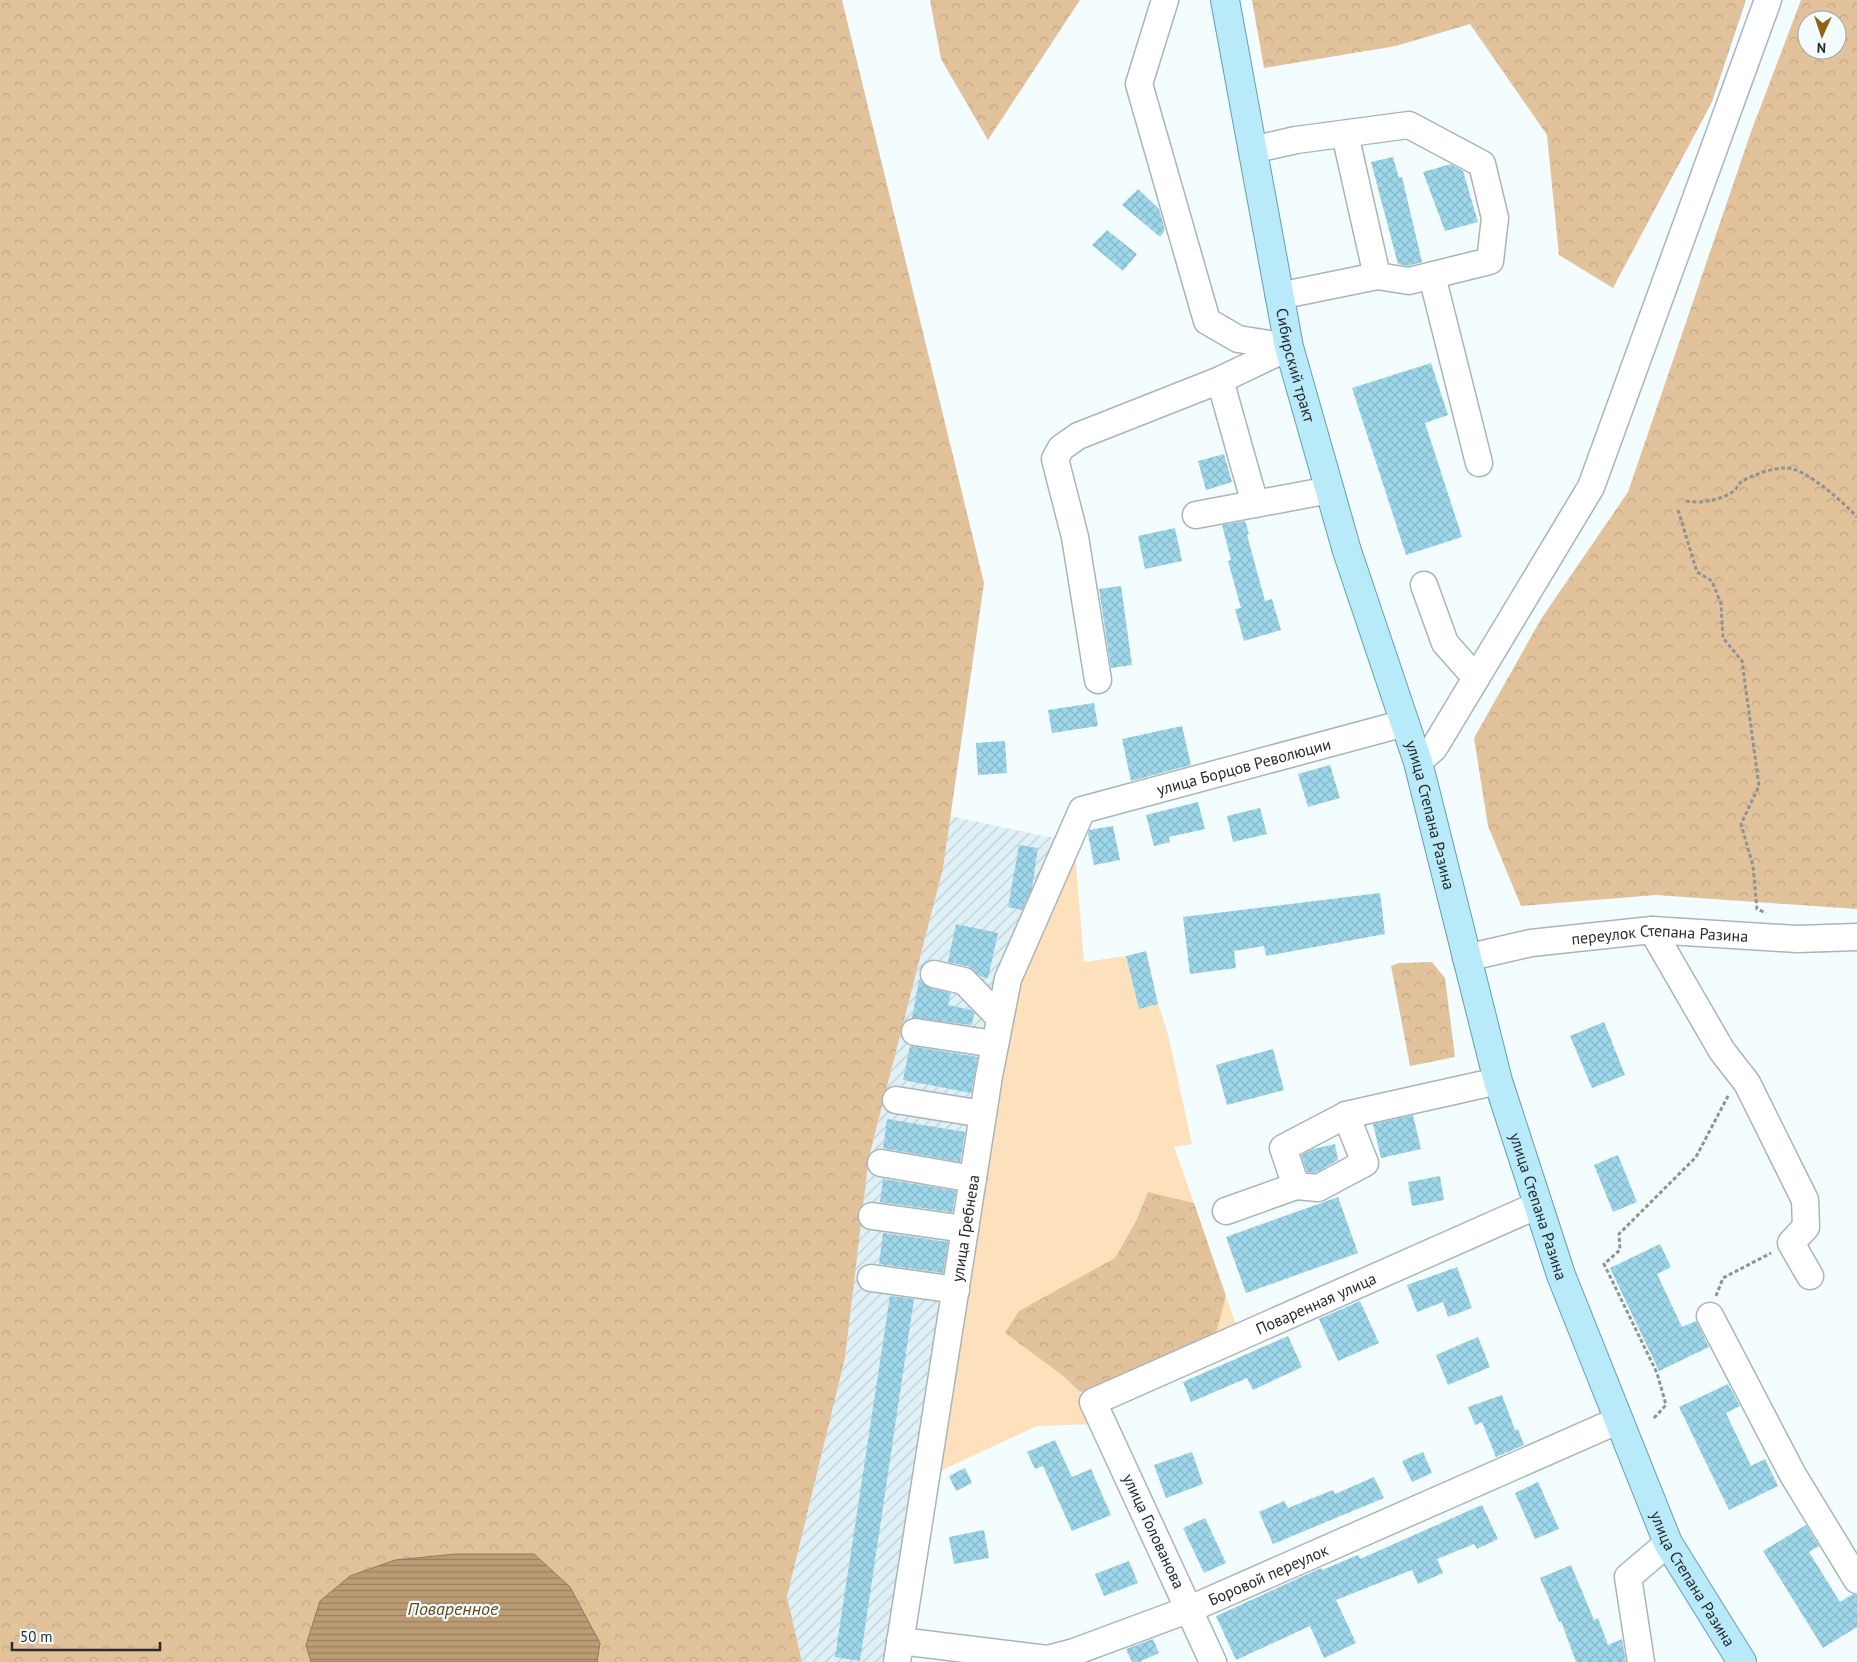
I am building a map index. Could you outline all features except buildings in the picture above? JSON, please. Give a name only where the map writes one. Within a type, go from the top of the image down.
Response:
[{"type":"main road","name":"Сибирский тракт","points":[[1225,0],[1288,347],[1347,550],[1406,722]]},
{"type":"main road","name":"улица Степана Разина","points":[[1406,722],[1418,762],[1498,1081],[1561,1275],[1668,1543],[1742,1662]]},
{"type":"street","points":[[1165,0],[1139,84],[1207,321],[1238,339],[1288,347]]},
{"type":"street","points":[[1418,762],[1434,748],[1591,487],[1768,0]]},
{"type":"street","points":[[1252,150],[1296,140],[1409,126],[1482,164],[1495,218],[1490,261],[1409,281],[1377,276],[1279,296]]},
{"type":"street","points":[[1345,134],[1377,276]]},
{"type":"street","points":[[1432,276],[1479,464]]},
{"type":"street","points":[[1098,680],[1075,537],[1055,459],[1061,448],[1078,436],[1220,380],[1288,347]]},
{"type":"street","points":[[1220,380],[1256,504]]},
{"type":"street","points":[[1196,515],[1330,490]]},
{"type":"street","points":[[1424,585],[1445,643],[1476,678]]},
{"type":"street","name":"улица Борцов Революции","points":[[1082,810],[1406,722]]},
{"type":"street","name":"улица Гребнева","points":[[899,1652],[983,1114],[1008,979],[1082,810]]},
{"type":"street","points":[[1652,930],[1722,1051],[1747,1083],[1805,1200],[1806,1227],[1792,1243],[1810,1276]]},
{"type":"street","name":"переулок Степана Разина","points":[[1466,958],[1531,943],[1652,930],[1797,939],[1857,937]]},
{"type":"street","points":[[934,974],[964,981],[1000,1018]]},
{"type":"street","points":[[915,1032],[995,1044]]},
{"type":"street","points":[[1296,1186],[1283,1148],[1346,1115],[1498,1081]]},
{"type":"street","points":[[896,1100],[983,1114]]},
{"type":"street","points":[[1226,1211],[1296,1186],[1318,1188],[1365,1164],[1346,1115]]},
{"type":"street","points":[[881,1163],[973,1179]]},
{"type":"street","name":"Поваренная улица","points":[[1093,1402],[1538,1205]]},
{"type":"street","points":[[872,1216],[965,1229]]},
{"type":"street","points":[[871,1278],[956,1290]]},
{"type":"street","points":[[1710,1316],[1793,1475],[1857,1580]]},
{"type":"street","name":"улица Голованова","points":[[1093,1402],[1213,1662]]},
{"type":"street","name":"Боровой переулок","points":[[899,1652],[1047,1659],[1074,1652],[1190,1609],[1619,1420]]},
{"type":"street","points":[[1641,1662],[1628,1577],[1668,1543]]},
{"type":"path","points":[[1686,501],[1701,504],[1733,492],[1742,482],[1765,472],[1786,467],[1803,474],[1846,505],[1857,517]]},
{"type":"path","points":[[1678,510],[1697,572],[1712,581],[1721,604],[1723,638],[1742,661],[1759,786],[1741,824],[1753,866],[1757,909],[1773,916]]},
{"type":"path","points":[[1654,1418],[1666,1405],[1657,1373],[1604,1264],[1620,1250],[1619,1234],[1696,1157],[1739,1073]]},
{"type":"path","points":[[1710,1316],[1723,1278],[1792,1243]]},
{"type":"shaded area","points":[[950,816],[1063,840],[890,1662],[802,1662],[787,1597],[845,1358],[869,1157],[943,868]]},
{"type":"shaded area","points":[[1075,853],[1084,962],[1126,956],[1139,1009],[1158,1004],[1168,1034],[1192,1144],[1174,1147],[1194,1203],[1148,1192],[1136,1221],[1115,1258],[1068,1286],[1005,1333],[1062,1375],[1080,1392],[1096,1424],[1037,1426],[936,1473],[1013,983],[1053,912]]},
{"type":"shaded area","points":[[1226,1296],[1238,1330],[1215,1337]]},
{"type":"green space","points":[[0,0],[842,0],[984,583],[943,868],[869,1157],[845,1358],[787,1597],[802,1662],[0,1662]]},
{"type":"green space","points":[[930,0],[1080,0],[988,140],[941,59]]},
{"type":"green space","points":[[1252,0],[1746,0],[1712,102],[1613,288],[1559,255],[1547,135],[1470,24],[1396,46],[1264,68]]},
{"type":"green space","points":[[1801,0],[1857,0],[1857,909],[1656,895],[1521,906],[1488,826],[1474,738],[1541,619],[1628,492],[1751,132],[1797,11],[1797,60],[1847,60],[1847,10],[1797,10]]},
{"type":"green space","points":[[1432,962],[1445,978],[1455,1057],[1410,1066],[1391,966],[1399,963]]},
{"type":"green space","points":[[1148,1192],[1194,1203],[1226,1296],[1215,1337],[1101,1388],[1080,1392],[1062,1375],[1005,1333],[1019,1311],[1115,1258],[1136,1221]]},
{"type":"water","name":"Поваренное","points":[[456,1554],[534,1554],[570,1587],[600,1643],[597,1662],[311,1662],[306,1645],[320,1601],[350,1576],[395,1560]]}]
